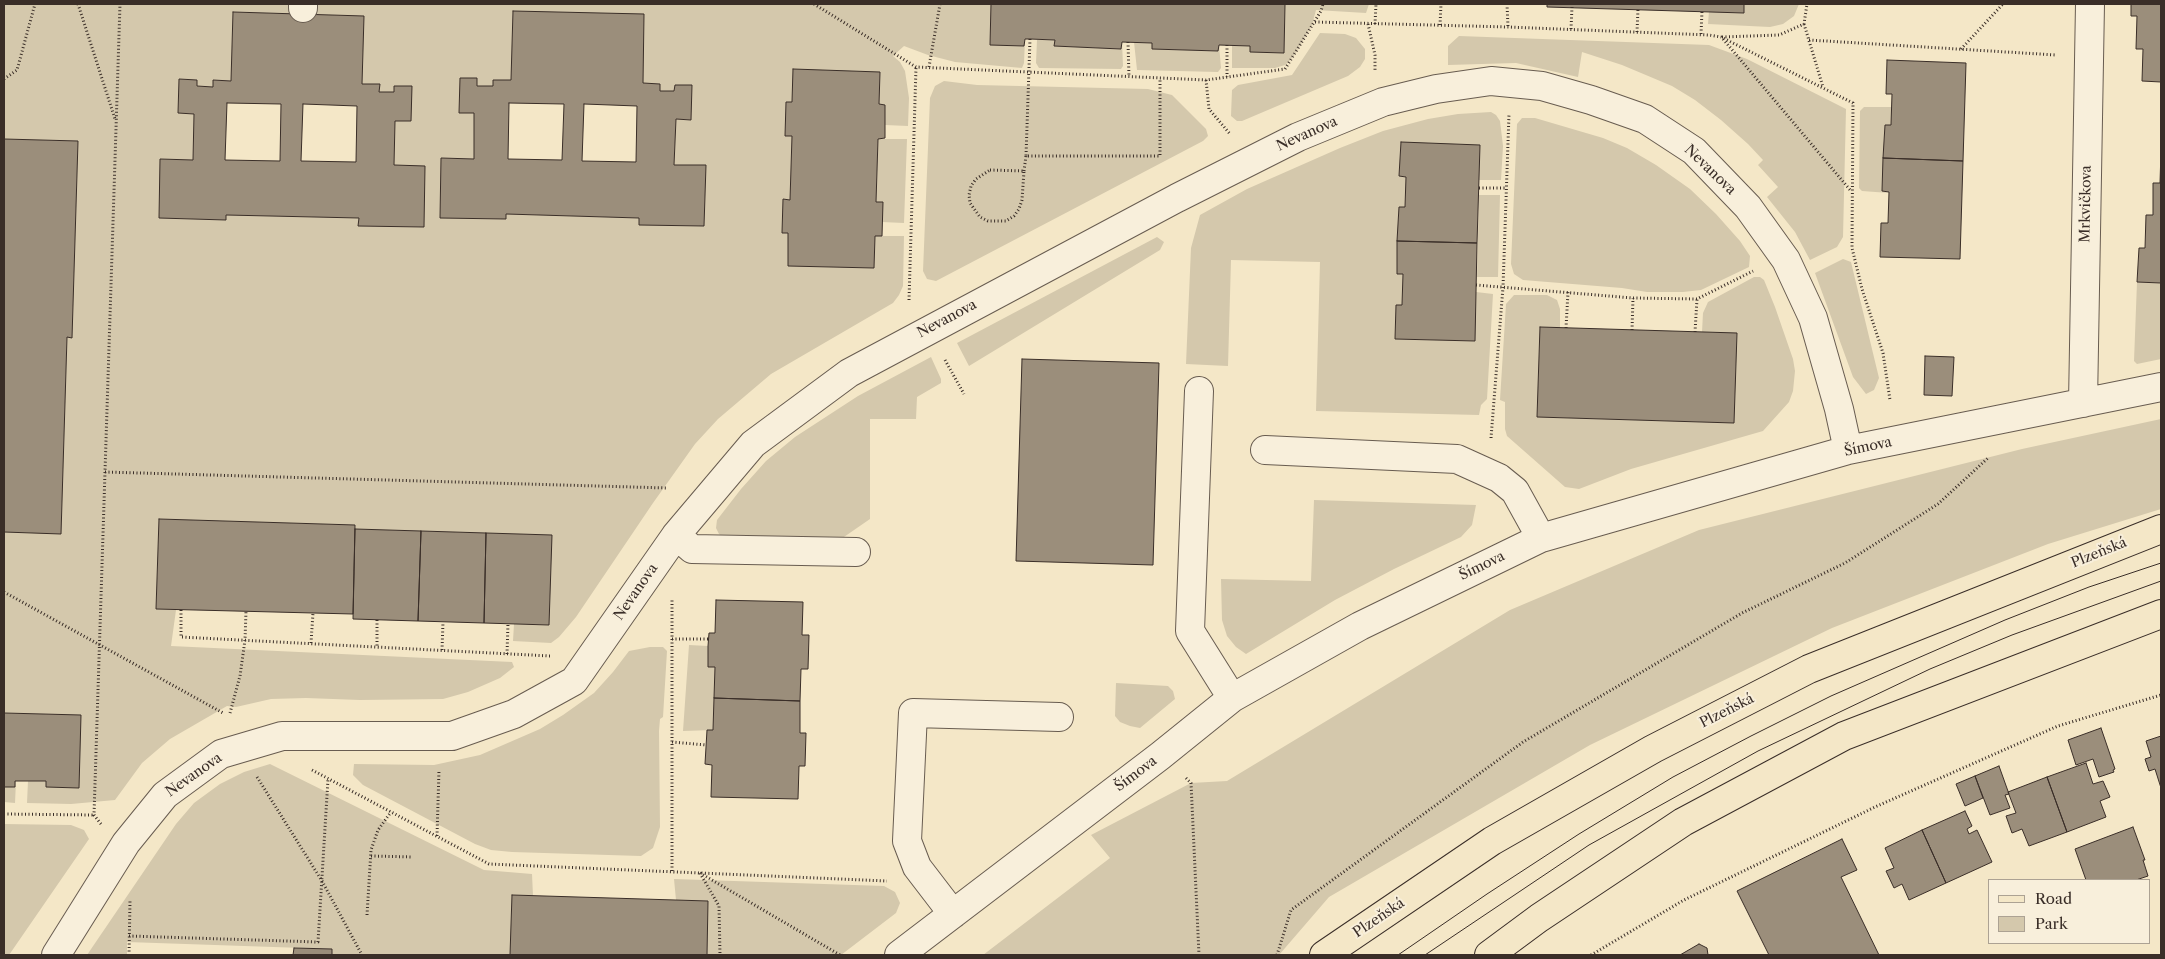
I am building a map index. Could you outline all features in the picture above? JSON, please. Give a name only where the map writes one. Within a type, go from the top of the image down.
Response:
[{"type":"main road","name":"Plzeňská","points":[[1324,955],[1492,840],[1653,750],[1809,669],[2161,529]]},
{"type":"main road","points":[[1490,955],[1539,918],[1683,822],[1844,736],[2161,614]]},
{"type":"street","name":"Mrkvičkova","points":[[2083,403],[2090,4]]},
{"type":"street","name":"Nevanova","points":[[56,955],[126,843],[165,795],[221,754],[282,736],[452,736],[514,714],[574,681],[676,535],[753,444],[849,373],[1168,203],[1298,137],[1383,102],[1436,89],[1491,81],[1542,86],[1592,100],[1645,119],[1694,151],[1748,207],[1786,260],[1813,318],[1840,409],[1848,450]]},
{"type":"street","name":"Šímova","points":[[899,955],[1160,756],[1232,698],[1360,626],[1541,538],[1848,450],[2161,387]]},
{"type":"street","points":[[1199,391],[1190,631],[1232,698]]},
{"type":"street","points":[[1266,450],[1457,460],[1499,478],[1515,491],[1541,538]]},
{"type":"street","points":[[676,535],[692,549],[856,552]]},
{"type":"street","points":[[953,914],[917,867],[907,840],[913,713],[1059,717]]},
{"type":"path","points":[[4,79],[17,70],[35,4]]},
{"type":"path","points":[[78,4],[116,122]]},
{"type":"path","points":[[106,830],[94,815],[120,4]]},
{"type":"path","points":[[814,4],[916,67],[1206,80],[1285,69],[1321,12],[1323,4]]},
{"type":"path","points":[[928,67],[940,4]]},
{"type":"path","points":[[1375,24],[1376,4]]},
{"type":"path","points":[[1440,25],[1441,4]]},
{"type":"path","points":[[1507,4],[1508,26]]},
{"type":"path","points":[[1807,4],[1804,24],[1823,88]]},
{"type":"path","points":[[1961,49],[2003,4]]},
{"type":"path","points":[[1571,29],[1572,7]]},
{"type":"path","points":[[1636,32],[1638,9]]},
{"type":"path","points":[[1701,34],[1702,11]]},
{"type":"path","points":[[1368,24],[1375,56],[1375,70]]},
{"type":"path","points":[[1804,24],[1779,35],[1721,37],[1852,191]]},
{"type":"path","points":[[1024,171],[990,170],[982,174],[971,186],[969,195],[974,210],[980,217],[988,221],[997,222],[1014,216],[1022,200],[1026,156],[1030,39]]},
{"type":"path","points":[[1809,40],[1997,51]]},
{"type":"path","points":[[1128,42],[1129,77]]},
{"type":"path","points":[[1227,45],[1227,77]]},
{"type":"path","points":[[909,300],[916,67]]},
{"type":"path","points":[[1026,156],[1160,156],[1160,78]]},
{"type":"path","points":[[1206,80],[1209,109],[1235,140]]},
{"type":"path","points":[[1491,438],[1503,287],[1509,111]]},
{"type":"path","points":[[1479,188],[1506,188]]},
{"type":"path","points":[[1476,285],[1633,298],[1697,299],[1756,269]]},
{"type":"path","points":[[1566,328],[1568,292]]},
{"type":"path","points":[[1632,330],[1633,298]]},
{"type":"path","points":[[1695,332],[1697,299]]},
{"type":"path","points":[[941,352],[964,394]]},
{"type":"path","points":[[1277,955],[1291,910],[1377,847],[1523,742],[1742,613],[1844,563],[1938,504],[2004,442],[2019,416]]},
{"type":"path","points":[[105,472],[667,488]]},
{"type":"path","points":[[4,592],[223,713]]},
{"type":"path","points":[[672,592],[672,871]]},
{"type":"path","points":[[181,610],[181,637],[553,656]]},
{"type":"path","points":[[230,713],[240,676],[245,640],[246,611]]},
{"type":"path","points":[[312,643],[313,613]]},
{"type":"path","points":[[377,620],[377,647]]},
{"type":"path","points":[[442,650],[443,622]]},
{"type":"path","points":[[507,654],[508,624]]},
{"type":"path","points":[[672,638],[709,639]]},
{"type":"path","points":[[1591,955],[1684,900],[1875,807],[2058,726],[2161,695]]},
{"type":"path","points":[[672,742],[706,745]]},
{"type":"path","points":[[437,836],[440,765]]},
{"type":"path","points":[[303,766],[489,864],[884,880],[894,883]]},
{"type":"path","points":[[254,772],[322,881],[362,955]]},
{"type":"path","points":[[1180,773],[1190,783],[1199,955]]},
{"type":"path","points":[[129,936],[318,942],[328,779]]},
{"type":"path","points":[[367,915],[371,856],[378,830],[391,812]]},
{"type":"path","points":[[4,814],[94,815]]},
{"type":"path","points":[[371,856],[413,857]]},
{"type":"path","points":[[699,872],[719,906],[720,955]]},
{"type":"path","points":[[699,872],[840,955]]},
{"type":"path","points":[[129,955],[130,898]]},
{"type":"green space","points":[[4,4],[991,4],[990,45],[1024,46],[1025,39],[1022,68],[955,62],[904,46],[893,56],[900,62],[905,71],[909,98],[908,126],[885,125],[885,105],[879,104],[880,72],[794,70],[792,102],[786,102],[785,136],[792,136],[790,200],[783,199],[782,233],[788,233],[788,266],[874,268],[875,236],[904,236],[903,286],[893,303],[771,374],[718,419],[695,444],[576,617],[559,637],[551,643],[513,641],[514,624],[549,625],[551,535],[355,529],[355,525],[159,519],[156,609],[176,610],[171,646],[512,662],[514,667],[500,678],[468,692],[443,699],[271,699],[236,707],[227,706],[170,739],[142,763],[115,800],[71,804],[27,803],[28,781],[46,781],[46,787],[79,788],[80,715],[4,713],[4,532],[61,533],[67,337],[72,337],[78,141],[4,139]],"holes":[[[233,12],[364,16],[362,84],[379,84],[379,92],[394,92],[394,86],[411,86],[395,121],[394,165],[425,167],[424,227],[359,226],[359,218],[226,215],[225,220],[159,218],[161,159],[193,160],[194,114],[178,113],[179,79],[197,80],[197,86],[213,87],[213,80],[231,81]],[[513,12],[644,15],[643,83],[660,84],[660,91],[674,91],[675,85],[692,85],[691,120],[676,119],[674,165],[706,165],[704,226],[639,225],[639,218],[506,214],[506,219],[440,218],[441,158],[474,159],[474,113],[459,113],[460,79],[477,78],[477,86],[493,86],[494,80],[511,80]]]},
{"type":"green space","points":[[1285,4],[1369,4],[1366,13],[1316,10],[1312,25],[1293,57],[1285,65],[1275,68],[1232,68],[1232,45],[1250,46],[1250,52],[1284,53]]},
{"type":"green space","points":[[1744,4],[1799,4],[1794,16],[1783,24],[1770,27],[1708,24],[1709,11],[1744,13]]},
{"type":"green space","points":[[1320,33],[1345,34],[1356,38],[1365,49],[1365,59],[1360,67],[1348,76],[1242,121],[1237,121],[1231,116],[1232,90],[1238,85],[1292,75]]},
{"type":"green space","points":[[1459,36],[1709,45],[1747,59],[1846,109],[1843,237],[1837,247],[1810,260],[1795,232],[1767,197],[1778,187],[1758,165],[1763,160],[1721,120],[1695,100],[1672,86],[1622,65],[1582,52],[1578,77],[1516,63],[1448,65],[1448,46]]},
{"type":"green space","points":[[1037,40],[1055,40],[1055,46],[1121,49],[1122,42],[1123,66],[1121,69],[1039,68],[1036,63]]},
{"type":"green space","points":[[1134,42],[1152,43],[1152,49],[1218,51],[1219,45],[1221,68],[1218,72],[1137,70]]},
{"type":"green space","points":[[944,81],[977,85],[1148,89],[1172,95],[1206,129],[1208,136],[1203,141],[936,281],[927,279],[923,271],[930,98],[935,86]]},
{"type":"green space","points":[[1864,107],[1892,107],[1891,125],[1885,125],[1882,191],[1889,193],[1862,191],[1859,188],[1860,111]]},
{"type":"green space","points":[[1491,112],[1500,121],[1503,146],[1501,180],[1479,180],[1480,145],[1401,143],[1399,176],[1406,177],[1405,207],[1399,208],[1397,273],[1403,274],[1402,305],[1396,305],[1395,339],[1474,341],[1476,292],[1493,294],[1487,399],[1481,405],[1479,415],[1316,411],[1320,262],[1231,260],[1228,366],[1186,364],[1191,248],[1200,215],[1247,189],[1383,131],[1428,119],[1458,114]]},
{"type":"green space","points":[[1522,118],[1535,118],[1603,138],[1627,148],[1656,165],[1690,189],[1716,214],[1740,241],[1750,256],[1749,267],[1701,290],[1683,292],[1647,292],[1622,288],[1523,280],[1514,274],[1511,264],[1517,124]]},
{"type":"green space","points":[[878,139],[907,139],[904,223],[882,222],[876,202]]},
{"type":"green space","points":[[1479,195],[1500,195],[1498,277],[1477,277]]},
{"type":"green space","points":[[1157,237],[1164,242],[1160,250],[969,366],[957,343]]},
{"type":"green space","points":[[1843,259],[1851,262],[1879,378],[1874,390],[1866,394],[1853,377],[1815,273]]},
{"type":"green space","points":[[1754,277],[1760,277],[1764,280],[1793,359],[1795,371],[1793,391],[1789,402],[1763,431],[1631,469],[1579,489],[1565,487],[1507,436],[1505,429],[1505,402],[1500,400],[1506,304],[1514,295],[1547,295],[1557,300],[1560,309],[1560,328],[1540,328],[1537,417],[1733,423],[1737,334],[1702,332],[1703,313],[1708,302]]},
{"type":"green space","points":[[2137,282],[2161,283],[2161,359],[2137,364],[2134,361]]},
{"type":"green space","points":[[931,357],[941,383],[917,397],[916,419],[870,419],[870,519],[841,539],[723,537],[719,534],[716,528],[717,520],[766,461],[795,437],[858,396]]},
{"type":"green space","points":[[2161,419],[2161,509],[2048,544],[1832,628],[1590,745],[1329,897],[1279,955],[983,955],[1110,858],[1091,835],[1191,783],[1227,781],[1510,610],[1699,530],[2022,449]]},
{"type":"green space","points":[[1314,500],[1476,505],[1472,525],[1461,537],[1335,600],[1246,654],[1236,647],[1227,636],[1222,620],[1221,579],[1311,581]]},
{"type":"green space","points":[[689,645],[708,646],[715,667],[713,730],[683,731]]},
{"type":"green space","points":[[650,647],[663,647],[667,651],[663,717],[660,719],[659,731],[660,827],[653,848],[641,856],[491,850],[475,844],[363,785],[353,775],[354,764],[434,765],[480,755],[540,729],[563,715],[594,693],[629,651]]},
{"type":"green space","points":[[1116,683],[1168,686],[1173,691],[1175,699],[1140,728],[1130,726],[1120,722],[1115,716]]},
{"type":"green space","points":[[270,764],[484,870],[532,874],[533,896],[512,896],[511,955],[332,955],[332,949],[127,942],[127,955],[87,955],[176,824],[194,803],[220,784],[244,772]]},
{"type":"green space","points":[[15,781],[15,803],[4,802],[4,787],[14,787]]},
{"type":"green space","points":[[4,824],[71,825],[84,830],[89,839],[9,955],[4,955]]},
{"type":"green space","points":[[674,879],[884,886],[895,892],[900,903],[896,913],[841,955],[707,955],[708,901],[676,900]]},
{"type":"building","points":[[991,4],[1285,4],[1284,53],[1250,52],[1250,46],[1219,45],[1218,51],[1152,49],[1152,43],[1122,42],[1121,49],[1054,46],[1055,40],[1030,39],[1025,39],[1024,46],[990,45]]},
{"type":"building","points":[[1547,4],[1744,4],[1744,13],[1547,7]]},
{"type":"building","points":[[2131,4],[2161,4],[2161,82],[2142,81],[2143,49],[2136,49],[2137,16],[2131,16]]},
{"type":"building","points":[[513,11],[644,14],[643,83],[660,84],[660,91],[674,91],[675,85],[692,85],[691,120],[676,119],[674,165],[706,165],[704,226],[639,225],[639,218],[506,214],[506,219],[440,218],[441,158],[474,159],[474,113],[459,113],[460,78],[477,78],[477,86],[493,86],[493,80],[511,80]],"holes":[[[509,103],[564,104],[562,160],[508,159]],[[584,104],[637,106],[636,162],[582,161]]]},
{"type":"building","points":[[233,12],[364,16],[362,84],[380,84],[379,92],[394,92],[394,86],[412,86],[411,121],[395,121],[394,165],[425,166],[424,227],[358,226],[359,218],[226,215],[226,220],[159,218],[160,159],[193,160],[194,114],[178,113],[179,79],[197,80],[197,86],[213,87],[213,80],[231,81]],"holes":[[[227,103],[281,104],[280,161],[225,160]],[[303,104],[357,106],[356,162],[301,161]]]},
{"type":"building","points":[[1887,60],[1966,63],[1963,161],[1883,158],[1885,125],[1891,125],[1892,94],[1886,94]]},
{"type":"building","points":[[793,69],[880,72],[879,104],[885,105],[885,138],[878,139],[876,202],[883,202],[882,236],[875,236],[874,268],[788,266],[788,233],[782,233],[783,199],[790,200],[792,136],[785,136],[786,102],[792,102]]},
{"type":"building","points":[[4,139],[78,141],[72,338],[67,337],[61,534],[4,532]]},
{"type":"building","points":[[1401,142],[1480,145],[1477,243],[1397,241],[1399,207],[1405,207],[1406,177],[1399,176]]},
{"type":"building","points":[[2161,151],[2161,283],[2137,282],[2139,248],[2145,248],[2146,215],[2153,215],[2153,183],[2160,183]]},
{"type":"building","points":[[1883,158],[1963,161],[1960,259],[1880,257],[1881,223],[1888,223],[1889,192],[1882,191]]},
{"type":"building","points":[[1397,241],[1477,243],[1475,341],[1395,339],[1396,305],[1402,305],[1403,274],[1397,274]]},
{"type":"building","points":[[1540,327],[1737,333],[1734,423],[1537,417]]},
{"type":"building","points":[[1925,356],[1954,357],[1952,396],[1924,395]]},
{"type":"building","points":[[1022,359],[1159,363],[1153,565],[1016,561]]},
{"type":"building","points":[[159,519],[355,525],[353,614],[156,609]]},
{"type":"building","points":[[355,529],[421,531],[418,621],[353,619]]},
{"type":"building","points":[[421,531],[486,533],[484,623],[418,621]]},
{"type":"building","points":[[486,533],[552,535],[549,625],[484,623]]},
{"type":"building","points":[[716,600],[803,602],[802,635],[809,635],[808,669],[801,669],[800,701],[714,698],[715,667],[708,667],[708,646],[709,633],[715,633]]},
{"type":"building","points":[[714,698],[800,701],[800,733],[806,733],[805,766],[799,766],[798,799],[711,797],[712,765],[705,764],[707,730],[713,730]]},
{"type":"building","points":[[4,713],[81,715],[79,788],[46,787],[46,781],[15,781],[15,787],[4,787]]},
{"type":"building","points":[[2101,728],[2115,769],[2113,770],[2114,772],[2099,777],[2093,759],[2076,765],[2068,740]]},
{"type":"building","points":[[2161,736],[2161,788],[2155,769],[2149,771],[2145,759],[2151,757],[2146,741]]},
{"type":"building","points":[[2086,763],[2093,784],[2103,781],[2110,797],[2100,801],[2106,817],[2067,832],[2047,777]]},
{"type":"building","points":[[1999,766],[2009,794],[2005,795],[2010,808],[1990,815],[1975,776]]},
{"type":"building","points":[[1975,776],[1983,798],[1965,806],[1956,784]]},
{"type":"building","points":[[2047,777],[2067,832],[2029,846],[2022,829],[2012,833],[2006,816],[2016,813],[2008,792]]},
{"type":"building","points":[[1965,811],[1972,826],[1967,829],[1969,834],[1977,830],[1992,862],[1946,883],[1922,830]]},
{"type":"building","points":[[2133,827],[2145,860],[2143,860],[2148,876],[2139,879],[2086,879],[2075,849]]},
{"type":"building","points":[[1922,830],[1946,883],[1909,900],[1902,884],[1894,888],[1886,871],[1894,868],[1885,848]]},
{"type":"building","points":[[1842,839],[1857,870],[1841,877],[1879,955],[1769,955],[1737,891]]},
{"type":"building","points":[[512,895],[708,901],[707,955],[510,955]]},
{"type":"building","points":[[1699,944],[1707,948],[1708,955],[1680,955]]},
{"type":"building","points":[[294,948],[332,949],[332,955],[293,955]]},
{"type":"tram line","points":[[1398,955],[1579,834],[1673,777],[1751,736],[1831,696],[2005,620],[2089,587],[2161,563]]},
{"type":"tram line","points":[[1425,955],[1589,845],[1758,751],[1930,669],[2012,635],[2161,581]]}]
